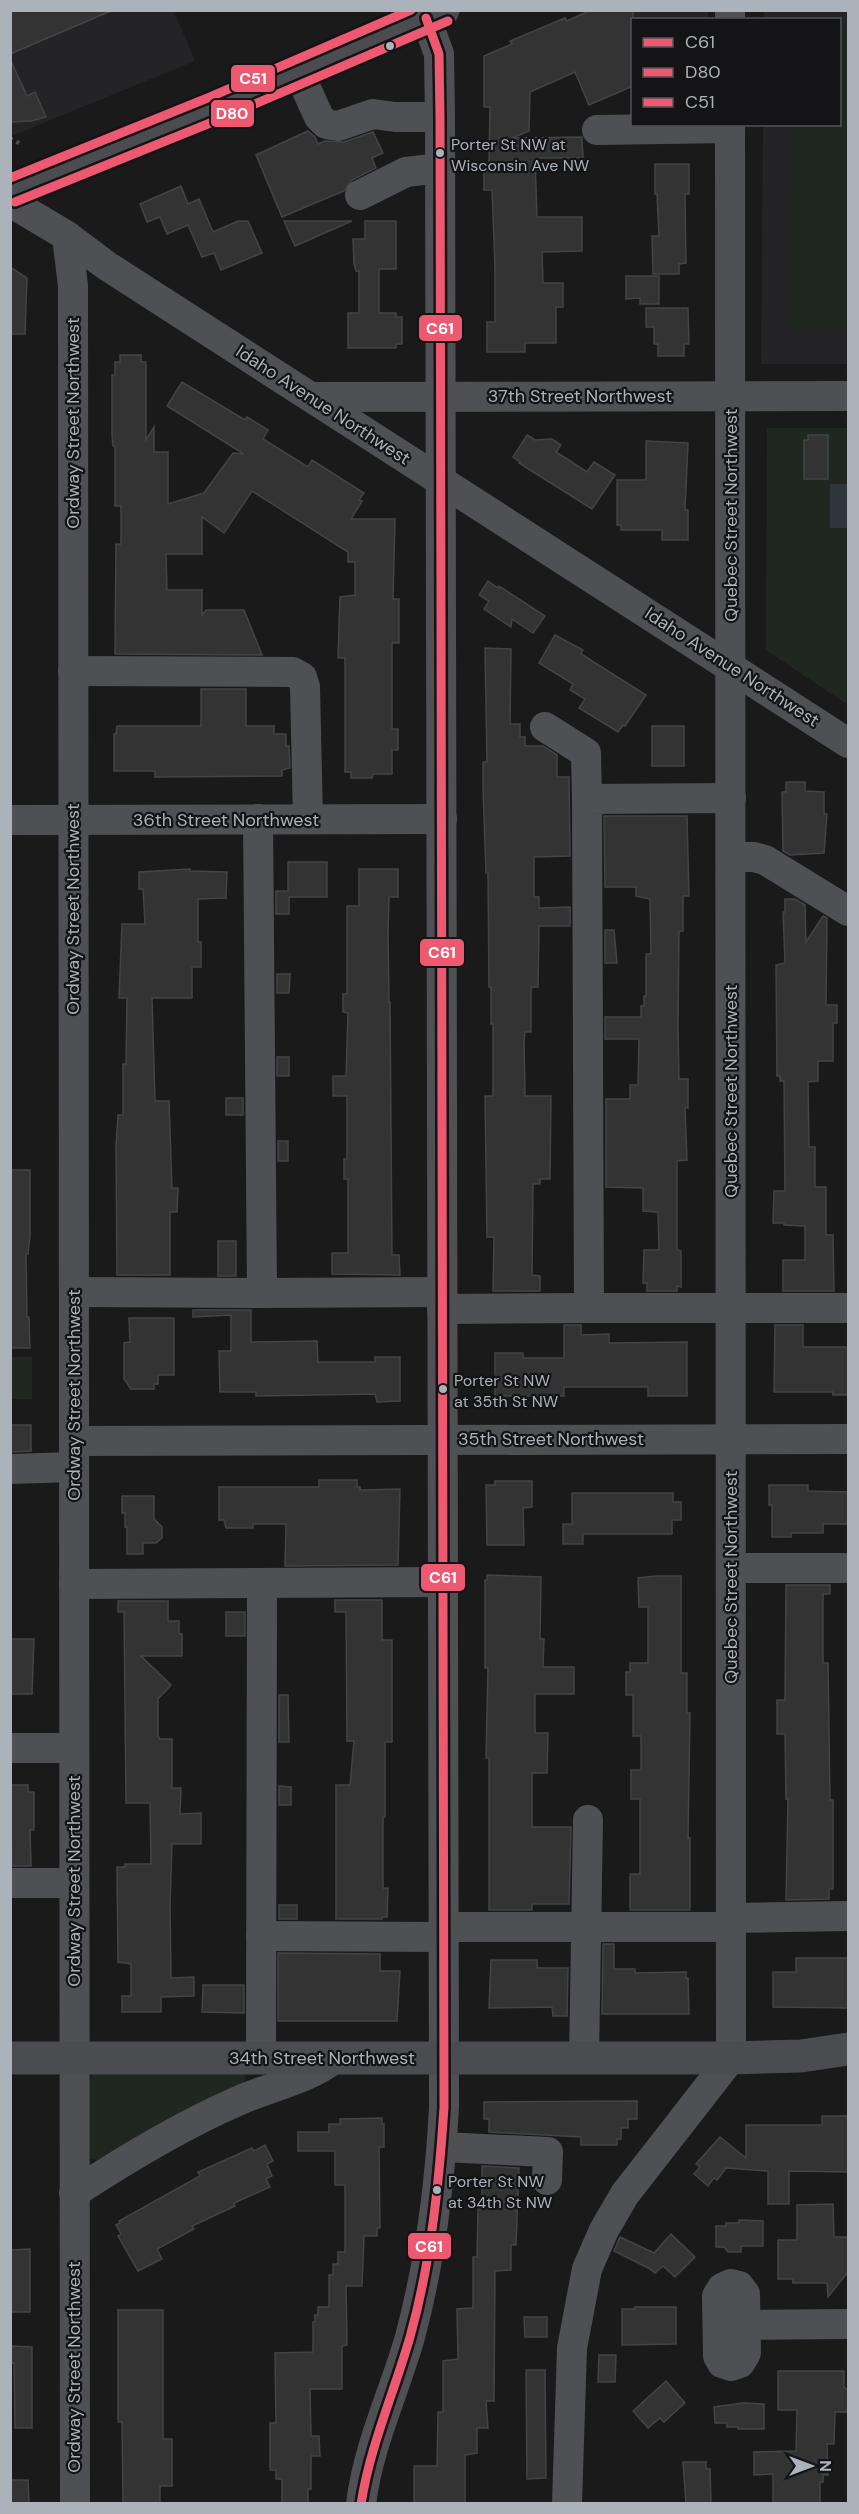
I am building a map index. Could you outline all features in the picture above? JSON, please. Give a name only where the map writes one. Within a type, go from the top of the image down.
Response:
[{"type":"main road","points":[[10,191],[299,73],[431,13]]},
{"type":"main road","name":"34th Street Northwest","points":[[10,2058],[731,2058],[801,2056],[849,2049]]},
{"type":"street","points":[[361,2504],[369,2461],[406,2349],[420,2295],[437,2204],[442,2147],[440,54],[431,13]]},
{"type":"street","points":[[299,73],[319,117],[326,124],[338,126],[373,114],[395,117],[440,117]]},
{"type":"street","points":[[597,130],[730,126]]},
{"type":"street","name":"Quebec Street Northwest","points":[[730,126],[731,2058]]},
{"type":"street","points":[[360,195],[406,172],[440,168]]},
{"type":"street","name":"Idaho Avenue Northwest","points":[[10,202],[67,236],[107,266],[849,742]]},
{"type":"street","name":"Ordway Street Northwest","points":[[67,236],[73,286],[75,2504]]},
{"type":"street","points":[[73,286],[89,272],[107,266]]},
{"type":"street","name":"37th Street Northwest","points":[[312,397],[849,396]]},
{"type":"street","points":[[73,671],[293,672],[302,677],[305,687],[308,819]]},
{"type":"street","points":[[545,728],[586,753],[590,1308]]},
{"type":"street","points":[[587,799],[731,798]]},
{"type":"street","points":[[258,819],[262,1293]]},
{"type":"street","name":"36th Street Northwest","points":[[10,820],[442,819]]},
{"type":"street","points":[[731,857],[754,857],[765,860],[849,911]]},
{"type":"street","points":[[74,1292],[262,1293],[590,1308],[849,1308]]},
{"type":"street","name":"35th Street Northwest","points":[[10,1469],[74,1454],[443,1439],[849,1439]]},
{"type":"street","points":[[731,1568],[849,1568]]},
{"type":"street","points":[[74,1584],[443,1582]]},
{"type":"street","points":[[261,2058],[262,1583]]},
{"type":"street","points":[[10,1748],[74,1748]]},
{"type":"street","points":[[584,2058],[588,1820]]},
{"type":"street","points":[[10,1883],[74,1883]]},
{"type":"street","points":[[261,1936],[443,1932],[849,1916]]},
{"type":"street","points":[[567,2504],[572,2348],[580,2297],[591,2259],[609,2221],[626,2194],[731,2058]]},
{"type":"street","points":[[74,2193],[135,2155],[194,2123],[263,2090],[320,2070],[334,2059]]},
{"type":"street","points":[[442,2147],[548,2152],[548,2180]]},
{"type":"street","points":[[747,2325],[849,2324]]},
{"type":"path","points":[[10,138],[22,145]]},
{"type":"shaded area","points":[[10,11],[174,11],[195,61],[14,135],[10,133]]},
{"type":"shaded area","points":[[610,11],[708,11],[708,18],[631,20]]},
{"type":"shaded area","points":[[764,11],[848,11],[848,364],[761,364],[763,126],[841,126],[841,18],[763,18]]},
{"type":"shaded area","points":[[841,26],[848,26],[848,331],[789,330],[792,126],[841,126]]},
{"type":"shaded area","points":[[767,428],[848,428],[848,705],[766,650]]},
{"type":"shaded area","points":[[830,484],[848,484],[848,528],[830,528]]},
{"type":"shaded area","points":[[10,1357],[32,1357],[32,1399],[11,1399]]},
{"type":"shaded area","points":[[243,2073],[246,2077],[244,2083],[167,2119],[97,2160],[90,2159],[89,2082],[93,2074]]},
{"type":"building","points":[[10,10],[113,10],[10,54]]},
{"type":"building","points":[[591,10],[633,10],[631,87],[589,105],[575,72],[530,92],[529,131],[512,138],[582,137],[583,158],[535,158],[537,217],[582,217],[582,251],[542,252],[543,283],[563,283],[563,307],[556,307],[556,343],[525,343],[525,352],[487,352],[487,322],[495,322],[495,268],[492,190],[484,190],[484,163],[489,163],[490,107],[484,107],[484,56],[512,44],[510,41],[565,18],[567,21]]},
{"type":"building","points":[[10,59],[27,96],[35,92],[46,117],[31,121],[10,122]]},
{"type":"building","points":[[308,131],[315,137],[318,144],[325,141],[344,142],[373,132],[383,153],[372,158],[376,168],[352,180],[344,191],[282,217],[256,155]]},
{"type":"building","points":[[655,164],[689,164],[689,194],[685,194],[686,263],[679,264],[679,274],[653,274],[652,236],[659,236]]},
{"type":"building","points":[[181,186],[188,204],[199,199],[213,232],[238,221],[248,221],[262,253],[221,270],[214,253],[202,257],[188,225],[167,234],[160,217],[147,222],[140,204]]},
{"type":"building","points":[[284,221],[352,221],[295,246]]},
{"type":"building","points":[[365,221],[396,221],[396,269],[379,269],[379,313],[396,313],[396,317],[402,317],[402,344],[396,344],[396,348],[348,348],[348,313],[359,313],[359,271],[356,271],[354,264],[353,239],[365,239]]},
{"type":"building","points":[[10,267],[27,278],[25,334],[10,334]]},
{"type":"building","points":[[626,276],[659,276],[659,304],[640,304],[640,298],[626,299]]},
{"type":"building","points":[[646,308],[688,308],[689,344],[684,344],[684,356],[658,356],[658,344],[654,344],[654,327],[646,327]]},
{"type":"building","points":[[120,355],[141,355],[141,362],[146,362],[146,440],[154,427],[154,452],[168,452],[168,504],[204,493],[233,453],[244,454],[167,406],[182,382],[245,420],[247,417],[268,430],[263,439],[308,467],[312,460],[364,493],[351,519],[395,519],[393,599],[399,599],[399,643],[392,643],[392,729],[398,729],[398,750],[392,750],[392,774],[373,774],[372,778],[351,778],[351,772],[345,772],[345,658],[338,658],[340,597],[355,595],[355,562],[348,562],[348,552],[252,491],[224,533],[202,517],[202,554],[166,554],[167,590],[202,590],[202,615],[206,610],[244,610],[262,655],[115,654],[116,544],[121,544],[121,506],[115,506],[112,375],[115,375],[115,362],[120,362]]},
{"type":"building","points":[[527,435],[535,440],[552,439],[561,445],[556,452],[587,472],[594,462],[615,475],[592,509],[513,457]]},
{"type":"building","points":[[808,435],[828,435],[828,479],[804,479],[804,440],[808,440]]},
{"type":"building","points":[[646,441],[688,443],[685,510],[688,510],[688,540],[662,540],[662,530],[621,530],[621,525],[617,525],[617,480],[646,480]]},
{"type":"building","points":[[488,581],[545,616],[533,633],[512,619],[511,627],[484,609],[489,601],[479,595]]},
{"type":"building","points":[[555,635],[583,650],[581,654],[646,695],[625,726],[623,725],[618,732],[579,708],[585,699],[570,690],[573,684],[539,663]]},
{"type":"building","points":[[485,648],[511,649],[510,724],[520,724],[520,737],[525,737],[525,746],[543,746],[557,755],[557,777],[569,777],[570,856],[534,857],[534,897],[539,897],[539,908],[570,907],[570,926],[539,926],[538,987],[531,987],[531,1032],[525,1032],[524,1040],[525,1096],[551,1096],[550,1179],[540,1179],[540,1184],[533,1184],[532,1275],[540,1276],[540,1291],[493,1291],[494,1237],[487,1237],[485,1096],[493,1096],[493,1024],[491,1024],[491,987],[489,987],[488,873],[486,873],[483,788],[483,762],[487,762]]},
{"type":"building","points":[[201,689],[246,689],[246,726],[274,726],[274,734],[286,734],[290,768],[282,770],[282,776],[155,777],[155,771],[114,771],[114,734],[116,734],[117,726],[201,726]]},
{"type":"building","points":[[652,726],[684,726],[684,766],[652,766]]},
{"type":"building","points":[[786,782],[805,782],[805,791],[824,792],[824,814],[827,814],[824,853],[790,855],[783,851],[782,792],[786,792]]},
{"type":"building","points":[[604,816],[687,816],[689,896],[683,896],[683,931],[679,931],[678,1027],[679,1079],[688,1079],[688,1108],[685,1108],[687,1160],[677,1161],[677,1250],[681,1251],[681,1287],[677,1286],[677,1291],[647,1291],[647,1283],[643,1283],[644,1250],[659,1250],[658,1212],[643,1211],[643,1188],[606,1187],[606,1099],[630,1099],[630,1085],[638,1085],[639,1039],[605,1039],[605,1017],[641,1017],[641,1006],[644,1006],[644,996],[646,996],[646,954],[651,954],[650,899],[636,896],[636,887],[605,887]]},
{"type":"building","points":[[288,862],[327,862],[327,897],[289,897],[289,914],[276,914],[276,891],[288,891]]},
{"type":"building","points":[[190,869],[190,871],[227,872],[226,898],[198,899],[198,942],[201,942],[201,967],[192,967],[192,998],[152,998],[155,1101],[169,1101],[172,1188],[178,1188],[177,1212],[170,1212],[170,1275],[117,1275],[116,1146],[118,1115],[123,1115],[127,998],[119,998],[122,924],[145,924],[143,889],[139,889],[139,872]]},
{"type":"building","points":[[359,869],[398,869],[398,897],[389,897],[388,933],[392,1255],[399,1255],[400,1275],[332,1274],[332,1253],[348,1253],[348,1179],[344,1179],[344,1159],[347,1159],[347,1096],[333,1096],[333,1076],[346,1076],[348,1013],[343,1012],[343,994],[347,994],[347,906],[359,906]]},
{"type":"building","points":[[785,899],[795,899],[805,905],[806,942],[823,916],[827,918],[826,1005],[837,1005],[837,1023],[833,1023],[833,1061],[818,1061],[818,1081],[808,1082],[809,1147],[815,1147],[815,1187],[826,1187],[826,1235],[833,1235],[834,1291],[783,1291],[783,1260],[805,1260],[805,1226],[773,1223],[774,1191],[785,1191],[784,1081],[780,1081],[780,1076],[777,1076],[776,965],[785,963],[783,912],[785,912]]},
{"type":"building","points":[[605,930],[614,930],[617,963],[605,963]]},
{"type":"building","points":[[277,974],[290,974],[289,993],[277,993]]},
{"type":"building","points":[[277,1057],[289,1057],[289,1076],[277,1076]]},
{"type":"building","points":[[226,1098],[243,1098],[243,1115],[226,1115]]},
{"type":"building","points":[[278,1141],[288,1141],[288,1161],[278,1161]]},
{"type":"building","points":[[10,1170],[30,1170],[30,1235],[28,1254],[26,1254],[30,1348],[10,1348]]},
{"type":"building","points":[[218,1241],[236,1241],[236,1276],[218,1276]]},
{"type":"building","points":[[193,1310],[251,1310],[251,1342],[317,1341],[318,1362],[375,1362],[375,1357],[400,1357],[400,1401],[377,1402],[375,1394],[256,1396],[256,1392],[220,1392],[219,1351],[231,1351],[231,1315],[193,1317]]},
{"type":"building","points":[[129,1318],[174,1318],[174,1375],[158,1375],[158,1384],[154,1384],[154,1389],[131,1389],[124,1379],[124,1343],[130,1342]]},
{"type":"building","points":[[564,1325],[581,1325],[581,1335],[609,1334],[609,1343],[687,1342],[687,1396],[648,1396],[648,1387],[564,1387],[564,1396],[495,1396],[495,1353],[523,1353],[523,1358],[564,1358]]},
{"type":"building","points":[[775,1325],[803,1325],[803,1347],[849,1347],[849,1395],[833,1395],[833,1392],[774,1392]]},
{"type":"building","points":[[10,1425],[31,1425],[31,1451],[10,1452]]},
{"type":"building","points":[[319,1480],[357,1480],[357,1487],[360,1487],[360,1490],[400,1489],[398,1565],[285,1566],[286,1524],[253,1524],[253,1528],[226,1528],[224,1520],[219,1520],[219,1487],[319,1487]]},
{"type":"building","points":[[495,1481],[532,1481],[532,1507],[523,1508],[524,1545],[487,1545],[486,1485],[495,1485]]},
{"type":"building","points":[[769,1485],[808,1485],[808,1491],[849,1492],[849,1524],[823,1524],[823,1533],[791,1533],[791,1537],[772,1537],[772,1505],[769,1505]]},
{"type":"building","points":[[572,1493],[673,1493],[673,1502],[681,1502],[681,1520],[672,1520],[672,1534],[583,1534],[583,1544],[563,1544],[563,1524],[572,1524]]},
{"type":"building","points":[[122,1496],[154,1496],[154,1519],[162,1527],[162,1538],[156,1543],[143,1543],[143,1554],[127,1554],[127,1527],[125,1527],[125,1513],[122,1513]]},
{"type":"building","points":[[487,1575],[541,1577],[540,1639],[544,1639],[543,1667],[574,1667],[574,1694],[535,1694],[535,1733],[548,1733],[547,1773],[532,1773],[532,1827],[571,1827],[569,1904],[532,1904],[532,1910],[489,1910],[489,1758],[486,1758],[488,1668],[485,1668],[485,1580],[487,1580]]},
{"type":"building","points":[[681,1576],[681,1673],[687,1673],[687,1713],[690,1713],[688,1838],[690,1838],[690,1910],[630,1910],[630,1874],[640,1874],[640,1799],[631,1799],[631,1770],[641,1770],[641,1736],[633,1736],[633,1695],[626,1695],[626,1672],[630,1672],[630,1663],[648,1663],[648,1607],[639,1607],[638,1578]]},
{"type":"building","points":[[786,1585],[830,1585],[830,1594],[823,1594],[823,1663],[828,1663],[830,1800],[833,1800],[833,1889],[829,1889],[829,1899],[786,1900],[788,1799],[786,1799],[785,1734],[777,1734],[777,1700],[785,1700]]},
{"type":"building","points":[[335,1600],[382,1600],[382,1640],[392,1640],[392,1742],[385,1742],[385,1817],[383,1817],[383,1888],[388,1888],[387,1917],[382,1917],[382,1919],[336,1919],[336,1785],[350,1785],[354,1741],[347,1741],[346,1612],[335,1612]]},
{"type":"building","points":[[118,1601],[168,1601],[168,1621],[179,1621],[179,1634],[182,1634],[182,1656],[141,1656],[171,1685],[158,1699],[158,1736],[160,1739],[172,1739],[172,1788],[181,1788],[180,1814],[201,1813],[201,1844],[172,1844],[171,1978],[194,1977],[194,1996],[161,1997],[161,2012],[122,2012],[122,1996],[131,1996],[131,1964],[118,1962],[117,1867],[125,1867],[125,1864],[151,1864],[150,1803],[126,1803],[124,1612],[118,1612]]},
{"type":"building","points":[[226,1612],[245,1612],[245,1636],[226,1636]]},
{"type":"building","points":[[10,1639],[34,1639],[32,1694],[10,1694]]},
{"type":"building","points":[[279,1695],[288,1695],[289,1742],[279,1742]]},
{"type":"building","points":[[10,1785],[28,1785],[28,1792],[34,1792],[34,1830],[30,1830],[31,1866],[12,1866]]},
{"type":"building","points":[[279,1786],[291,1787],[291,1805],[279,1805]]},
{"type":"building","points":[[279,1905],[297,1905],[297,1919],[279,1919]]},
{"type":"building","points":[[603,1944],[614,1944],[614,1969],[635,1969],[635,1973],[686,1972],[689,2014],[602,2014]]},
{"type":"building","points":[[278,1953],[380,1954],[380,1971],[400,1971],[397,2021],[278,2021]]},
{"type":"building","points":[[796,1958],[849,1958],[849,2008],[773,2007],[773,1972],[796,1972]]},
{"type":"building","points":[[491,1960],[537,1960],[537,1968],[568,1968],[567,2016],[553,2016],[552,2007],[489,2008]]},
{"type":"building","points":[[203,1985],[244,1985],[244,2013],[202,2012]]},
{"type":"building","points":[[637,2101],[637,2119],[628,2119],[628,2128],[621,2128],[621,2139],[617,2139],[617,2145],[581,2145],[581,2137],[489,2132],[489,2119],[484,2119],[484,2102]]},
{"type":"building","points":[[822,2116],[849,2116],[849,2172],[789,2171],[789,2204],[768,2204],[768,2171],[726,2168],[717,2180],[714,2178],[708,2186],[694,2174],[700,2167],[696,2164],[720,2137],[746,2158],[746,2125],[822,2125]]},
{"type":"building","points":[[382,2118],[384,2147],[379,2147],[380,2228],[377,2228],[377,2236],[364,2236],[362,2286],[346,2286],[347,2345],[342,2346],[342,2389],[310,2389],[311,2436],[319,2436],[320,2456],[311,2456],[311,2489],[308,2489],[308,2504],[282,2504],[282,2479],[276,2479],[276,2470],[270,2470],[270,2423],[276,2423],[275,2353],[313,2352],[315,2315],[318,2315],[318,2307],[329,2307],[329,2275],[333,2275],[333,2264],[338,2264],[338,2252],[345,2252],[345,2185],[335,2185],[335,2151],[298,2151],[298,2132],[329,2132],[329,2124],[340,2124],[340,2119]]},
{"type":"building","points":[[265,2145],[273,2161],[267,2164],[272,2176],[266,2179],[270,2187],[192,2226],[194,2229],[157,2249],[162,2259],[138,2271],[118,2236],[121,2234],[116,2225],[120,2223],[119,2221],[200,2176],[198,2172],[252,2148],[254,2151]]},
{"type":"building","points":[[482,2166],[519,2168],[516,2245],[511,2245],[511,2270],[495,2271],[494,2401],[486,2401],[488,2428],[477,2428],[477,2453],[465,2455],[465,2504],[414,2504],[414,2466],[437,2466],[438,2412],[443,2412],[443,2361],[458,2359],[457,2309],[473,2308],[473,2257],[477,2257],[478,2208],[482,2209]]},
{"type":"building","points":[[833,2204],[834,2237],[848,2237],[848,2272],[828,2297],[827,2283],[793,2283],[793,2279],[778,2279],[778,2240],[797,2240],[797,2205]]},
{"type":"building","points":[[739,2220],[763,2221],[763,2246],[741,2246],[741,2252],[728,2252],[724,2247],[716,2247],[716,2226],[739,2223]]},
{"type":"building","points":[[671,2234],[695,2257],[675,2277],[663,2266],[655,2273],[614,2251],[620,2237],[654,2253]]},
{"type":"building","points":[[30,2249],[30,2312],[10,2312],[10,2250]]},
{"type":"building","points":[[635,2307],[676,2307],[676,2344],[622,2345],[622,2309],[635,2309]]},
{"type":"building","points":[[118,2310],[163,2310],[163,2439],[172,2439],[172,2486],[160,2486],[160,2504],[123,2504],[122,2422],[118,2422]]},
{"type":"building","points":[[524,2317],[547,2317],[547,2337],[525,2337]]},
{"type":"building","points":[[10,2346],[32,2347],[32,2428],[15,2428],[14,2363],[10,2363]]},
{"type":"building","points":[[599,2355],[616,2355],[615,2382],[598,2382]]},
{"type":"building","points":[[526,2370],[545,2370],[546,2478],[527,2479]]},
{"type":"building","points":[[778,2371],[844,2371],[844,2387],[849,2391],[849,2412],[835,2412],[834,2444],[827,2444],[828,2475],[823,2475],[823,2482],[820,2482],[820,2504],[773,2504],[773,2474],[754,2475],[754,2452],[796,2451],[797,2410],[778,2410]]},
{"type":"building","points":[[666,2381],[685,2403],[664,2422],[660,2418],[648,2428],[633,2411]]},
{"type":"building","points":[[743,2403],[764,2404],[764,2429],[738,2429],[738,2427],[727,2427],[727,2423],[715,2423],[714,2407]]},
{"type":"building","points":[[683,2462],[706,2462],[706,2469],[710,2469],[711,2504],[686,2504]]},
{"type":"building","points":[[10,2480],[28,2480],[29,2504],[10,2504]]},
{"type":"transit line","name":"C51","points":[[10,178],[210,97],[411,10]]},
{"type":"transit line","name":"C61","points":[[361,2504],[376,2440],[410,2337],[429,2252],[437,2194],[444,2107],[440,117],[439,54],[426,18]]},
{"type":"transit line","name":"D80","points":[[15,202],[220,119],[448,21]]},
{"type":"place","name":"Porter St NW at Wisconsin Ave NW","points":[[440,153]]},
{"type":"place","name":"Porter St NW at 35th St NW","points":[[443,1389]]},
{"type":"place","name":"Porter St NW at 34th St NW","points":[[437,2190]]}]
